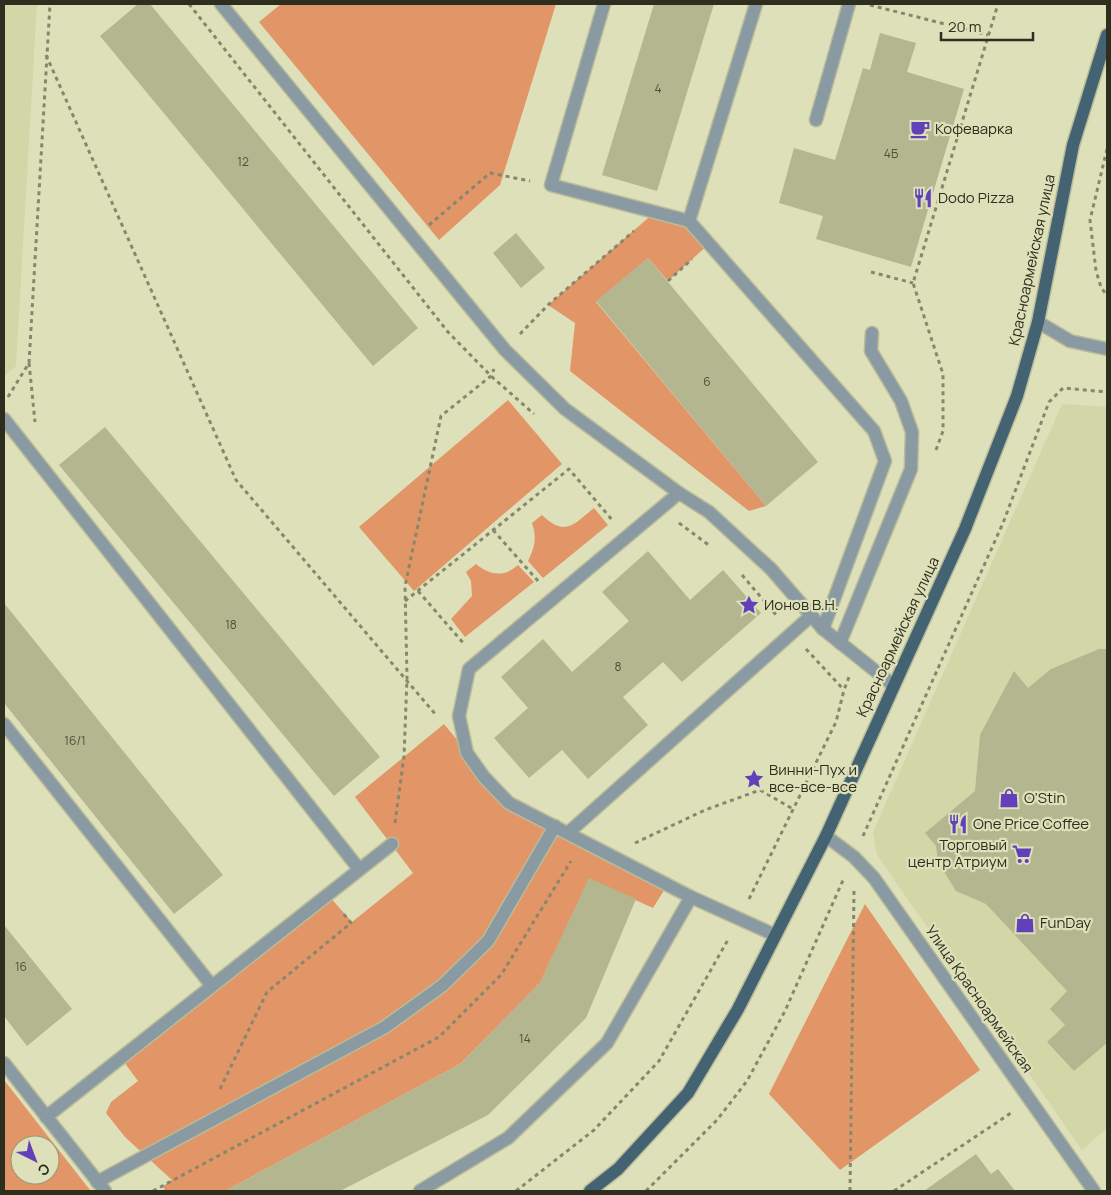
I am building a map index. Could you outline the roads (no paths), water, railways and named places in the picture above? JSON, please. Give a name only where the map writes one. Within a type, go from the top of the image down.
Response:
[{"type":"main road","name":"Красноармейская улица","points":[[590,1191],[618,1169],[688,1093],[738,1009],[826,836],[965,529],[1017,396],[1038,322],[1074,145],[1107,35]]},
{"type":"street","points":[[221,4],[505,350],[565,409],[679,493],[709,512],[771,569],[823,629],[893,685]]},
{"type":"street","points":[[604,4],[551,185],[689,221],[874,431],[885,461],[823,629]]},
{"type":"street","points":[[689,221],[756,4]]},
{"type":"street","points":[[816,120],[849,4]]},
{"type":"street","points":[[1038,322],[1070,341],[1107,349]]},
{"type":"street","points":[[840,643],[911,470],[912,432],[901,401],[871,351],[872,333]]},
{"type":"street","points":[[4,419],[359,869]]},
{"type":"street","points":[[679,493],[468,669],[459,716],[468,753],[484,777],[509,803],[692,897],[775,935]]},
{"type":"street","points":[[568,833],[812,615]]},
{"type":"street","points":[[4,724],[212,986]]},
{"type":"street","points":[[4,1063],[101,1187],[385,1027],[443,985],[488,941],[555,826]]},
{"type":"street","name":"Улица Красноармейская","points":[[826,836],[854,857],[874,878],[1094,1191]]},
{"type":"street","points":[[46,1117],[392,844]]},
{"type":"street","points":[[420,1191],[508,1138],[607,1043],[692,897]]},
{"type":"place","name":"Кофеварка","points":[[920,129]]},
{"type":"place","name":"Dodo Pizza","points":[[923,198]]},
{"type":"place","name":"Ионов В.Н.","points":[[749,605]]},
{"type":"place","name":"Винни-Пух и все-все-все","points":[[754,779]]},
{"type":"place","name":"O'Stin","points":[[1009,798]]},
{"type":"place","name":"One Price Coffee","points":[[958,824]]},
{"type":"place","name":"Торговый центр Атриум","points":[[1022,854]]},
{"type":"place","name":"FunDay","points":[[1025,923]]}]
